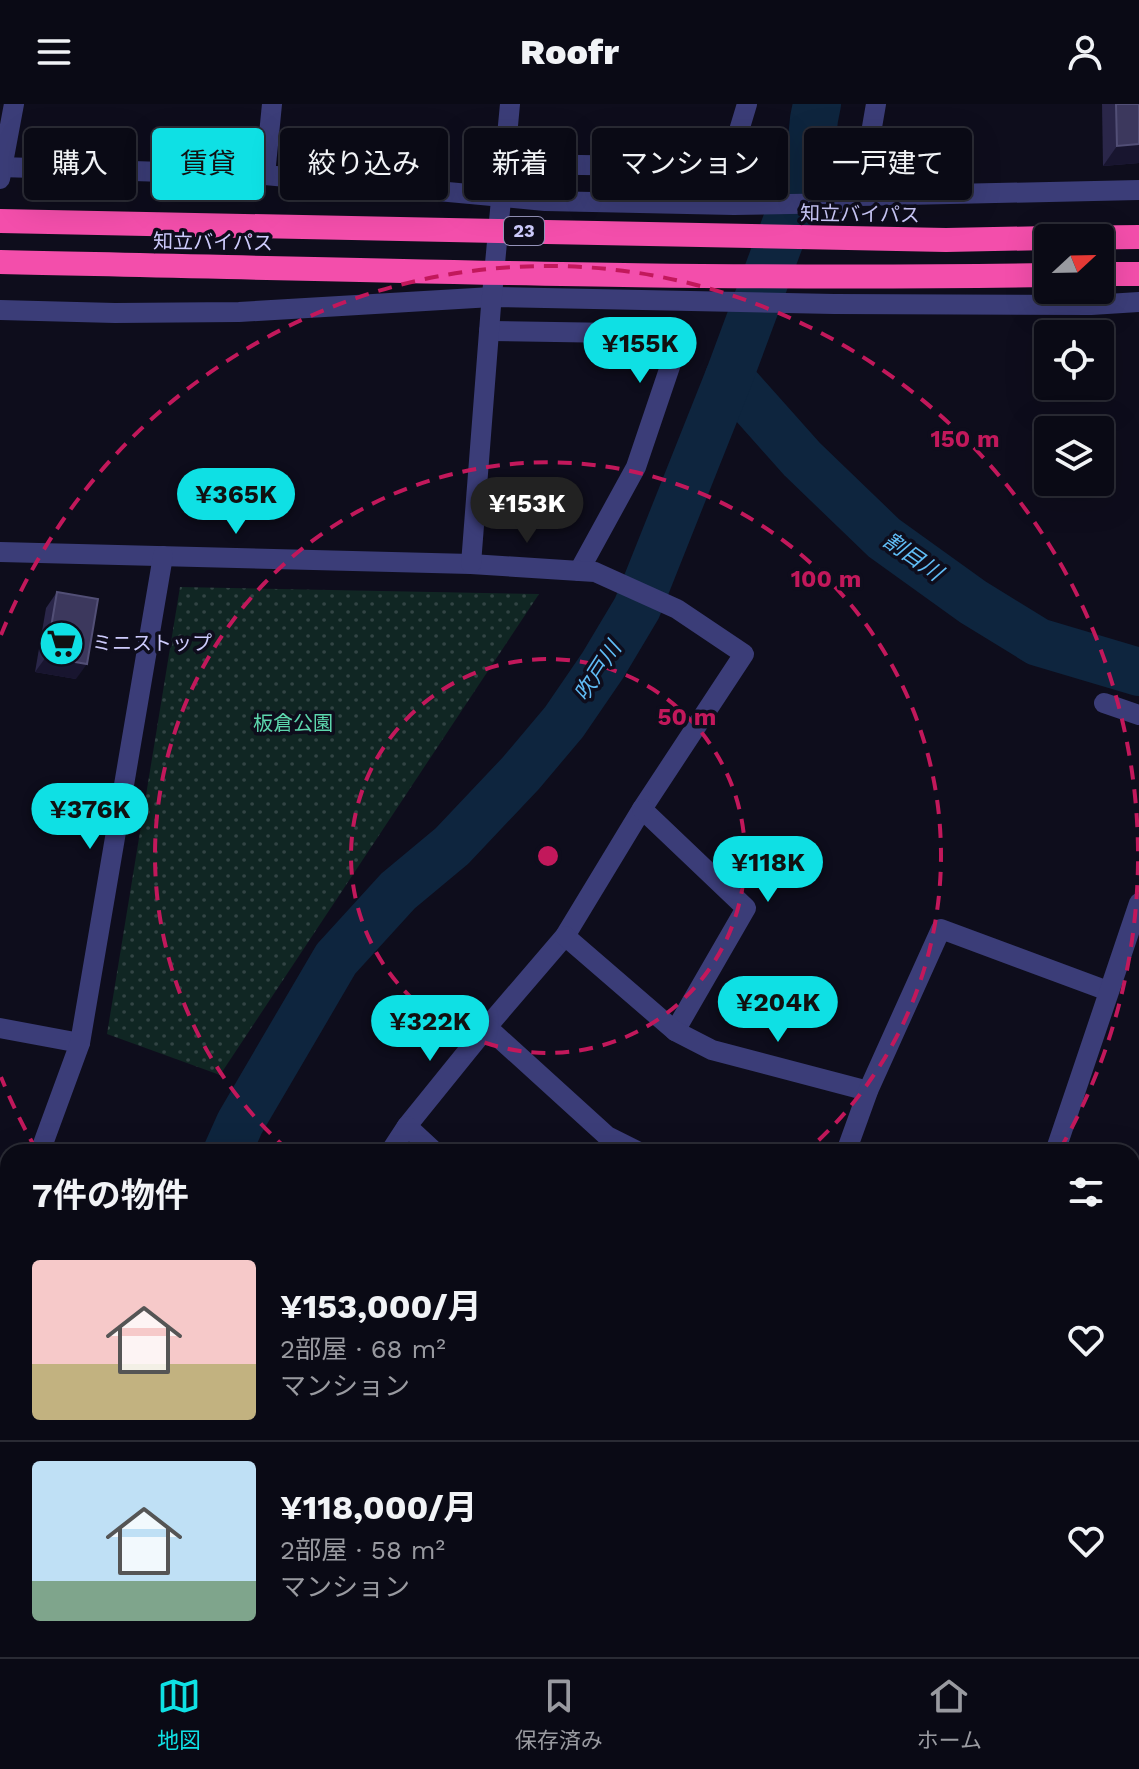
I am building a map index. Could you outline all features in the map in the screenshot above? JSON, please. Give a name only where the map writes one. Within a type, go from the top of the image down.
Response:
[{"type":"highway","name":"知立バイパス","points":[[0,221],[946,240],[1034,238]]},
{"type":"highway","points":[[1114,237],[1139,237]]},
{"type":"highway","name":"知立バイパス","points":[[0,262],[658,275],[1034,275]]},
{"type":"highway","points":[[1114,274],[1139,274]]},
{"type":"street","points":[[14,104],[1,171],[265,175],[464,194]]},
{"type":"street","points":[[265,175],[272,104]]},
{"type":"street","points":[[508,128],[510,104]]},
{"type":"street","points":[[576,165],[728,167],[747,104]]},
{"type":"street","points":[[870,128],[876,104]]},
{"type":"street","points":[[972,195],[1139,190]]},
{"type":"street","points":[[471,564],[501,200]]},
{"type":"street","points":[[530,200],[734,205],[833,200]]},
{"type":"street","points":[[0,310],[239,312],[492,297],[819,303],[1091,305],[1139,302]]},
{"type":"street","points":[[489,331],[681,334],[636,467],[587,571]]},
{"type":"street","points":[[0,552],[471,564],[587,571],[677,609],[744,654],[642,809],[565,936],[487,1027],[395,1144]]},
{"type":"street","points":[[43,1144],[80,1043],[163,556]]},
{"type":"street","points":[[1104,703],[1139,715]]},
{"type":"street","points":[[642,809],[746,908],[675,1031]]},
{"type":"street","points":[[1058,1144],[1139,903]]},
{"type":"street","points":[[849,1144],[868,1091],[941,929],[1108,991]]},
{"type":"street","points":[[565,936],[675,1031],[712,1050],[868,1091]]},
{"type":"street","points":[[487,1027],[607,1136],[623,1144]]},
{"type":"street","points":[[0,1028],[80,1043]]},
{"type":"street","points":[[407,1126],[426,1144]]},
{"type":"green space","name":"板倉公園","points":[[180,587],[539,594],[220,1075],[107,1034]]},
{"type":"building","points":[[1116,104],[1139,104],[1139,144],[1117,146]]},
{"type":"building","points":[[57,592],[98,599],[87,664],[46,657]]},
{"type":"waterway","name":"吹戸川","points":[[231,1144],[336,959],[398,891],[452,846],[521,773],[564,722],[637,608],[729,377],[810,159],[817,104]]},
{"type":"waterway","name":"割目川","points":[[729,377],[802,459],[884,538],[973,602],[1038,642],[1139,672]]},
{"type":"place","name":"ミニストップ","points":[[61,643]]}]
